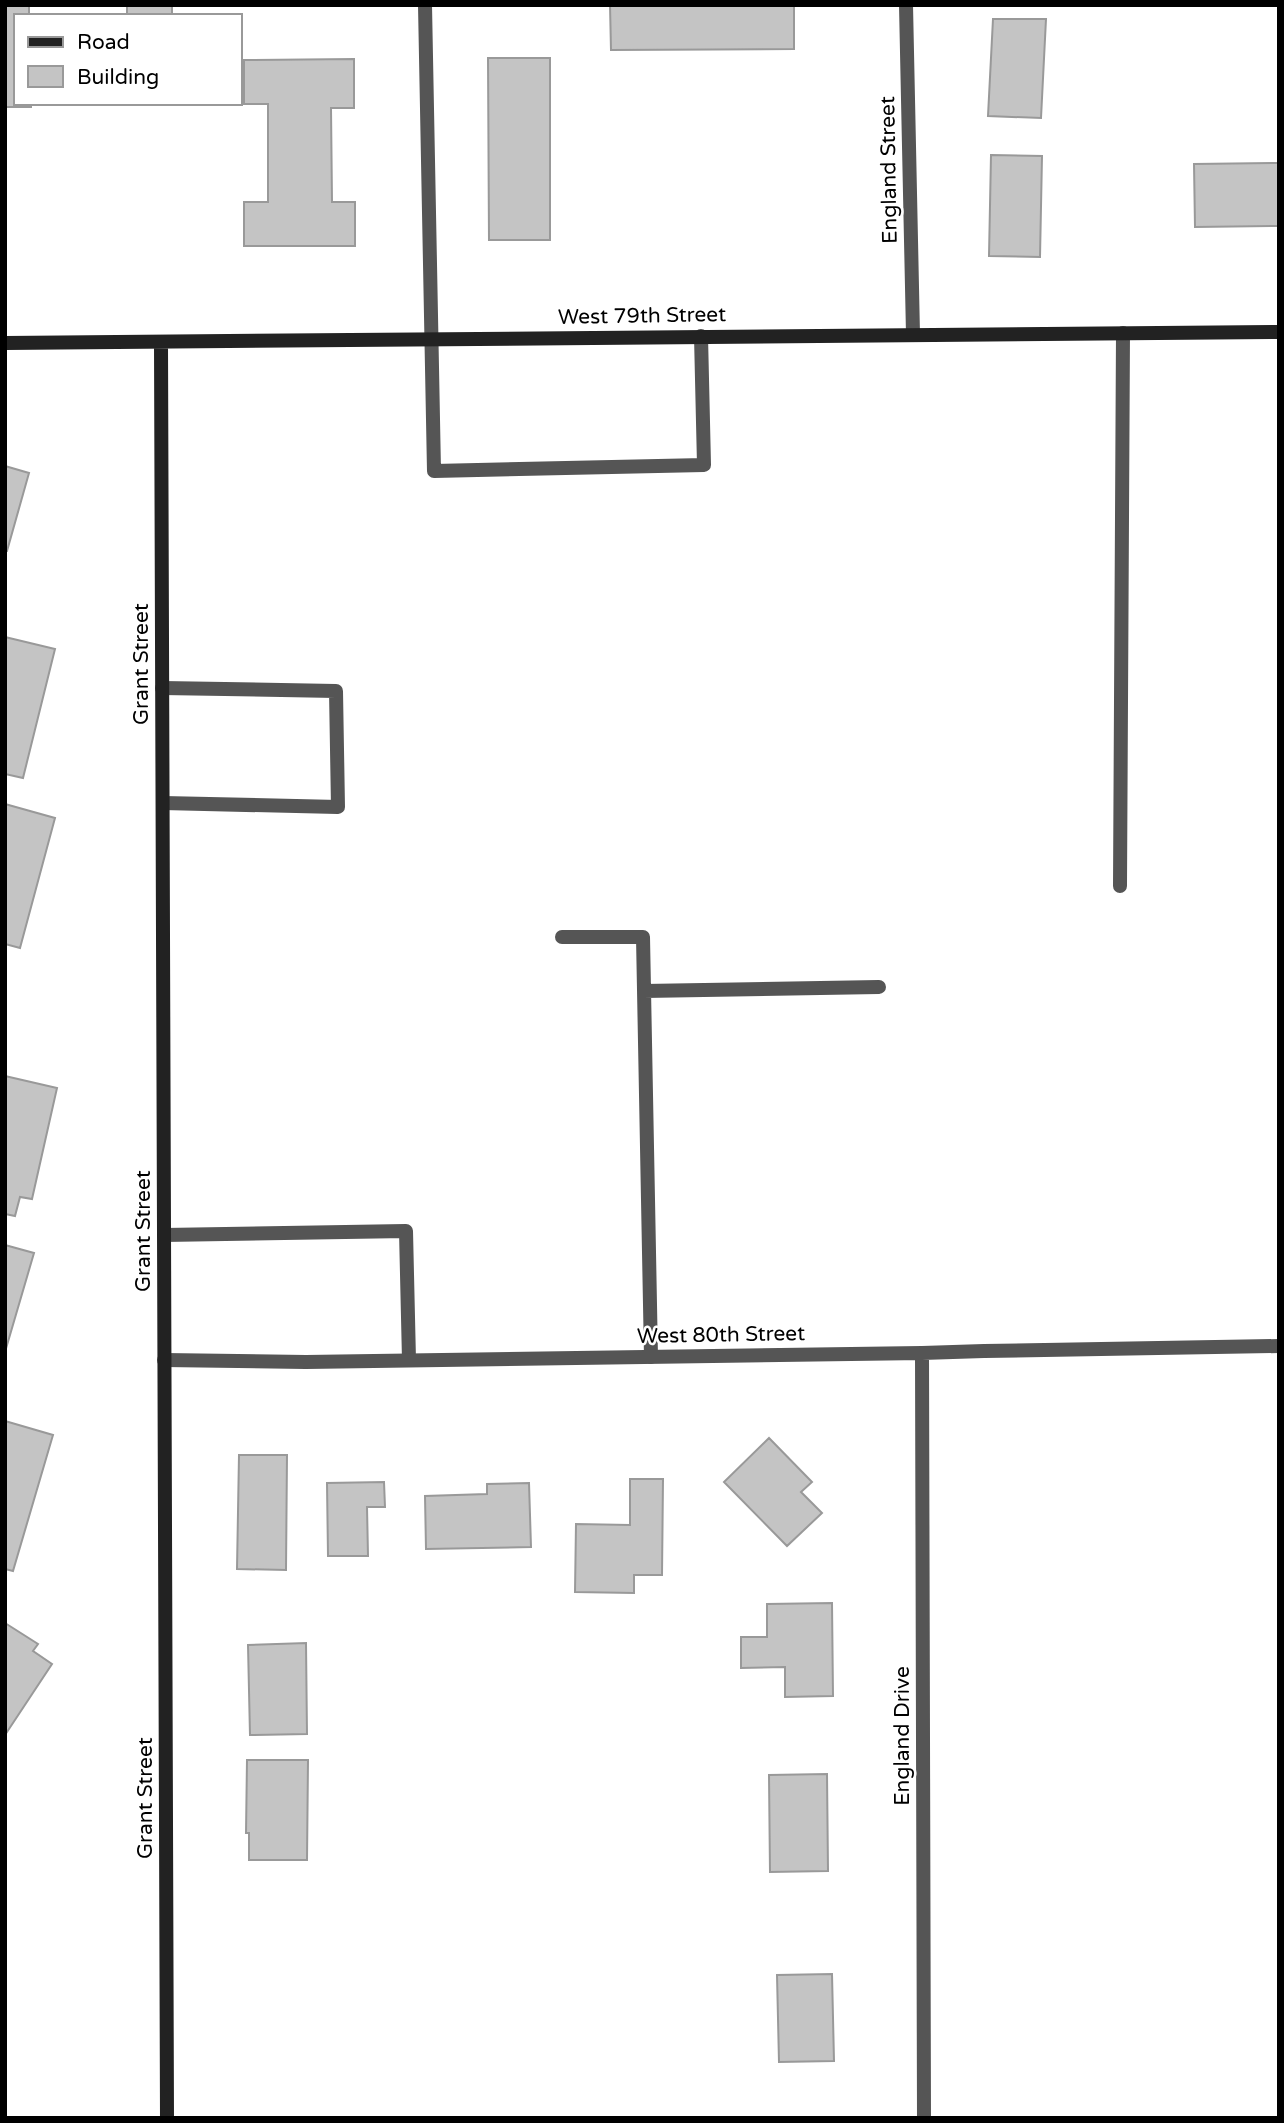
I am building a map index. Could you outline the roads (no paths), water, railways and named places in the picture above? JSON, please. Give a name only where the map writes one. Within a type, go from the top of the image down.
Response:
[{"type":"street","points":[[425,5],[434,471],[704,465],[701,337]]},
{"type":"street","name":"England Street","points":[[906,5],[913,334]]},
{"type":"street","points":[[1120,886],[1123,332]]},
{"type":"street","name":"West 79th Street","points":[[5,343],[1279,332]]},
{"type":"street","name":"Grant Street","points":[[161,343],[167,2118]]},
{"type":"street","points":[[162,688],[335,691],[338,807],[163,803]]},
{"type":"street","points":[[562,937],[643,937],[651,1357]]},
{"type":"street","points":[[644,991],[879,987]]},
{"type":"street","points":[[164,1235],[406,1231],[409,1360]]},
{"type":"street","name":"West 80th Street","points":[[164,1360],[306,1362],[1279,1346]]},
{"type":"street","name":"England Drive","points":[[922,1353],[924,2118]]}]
